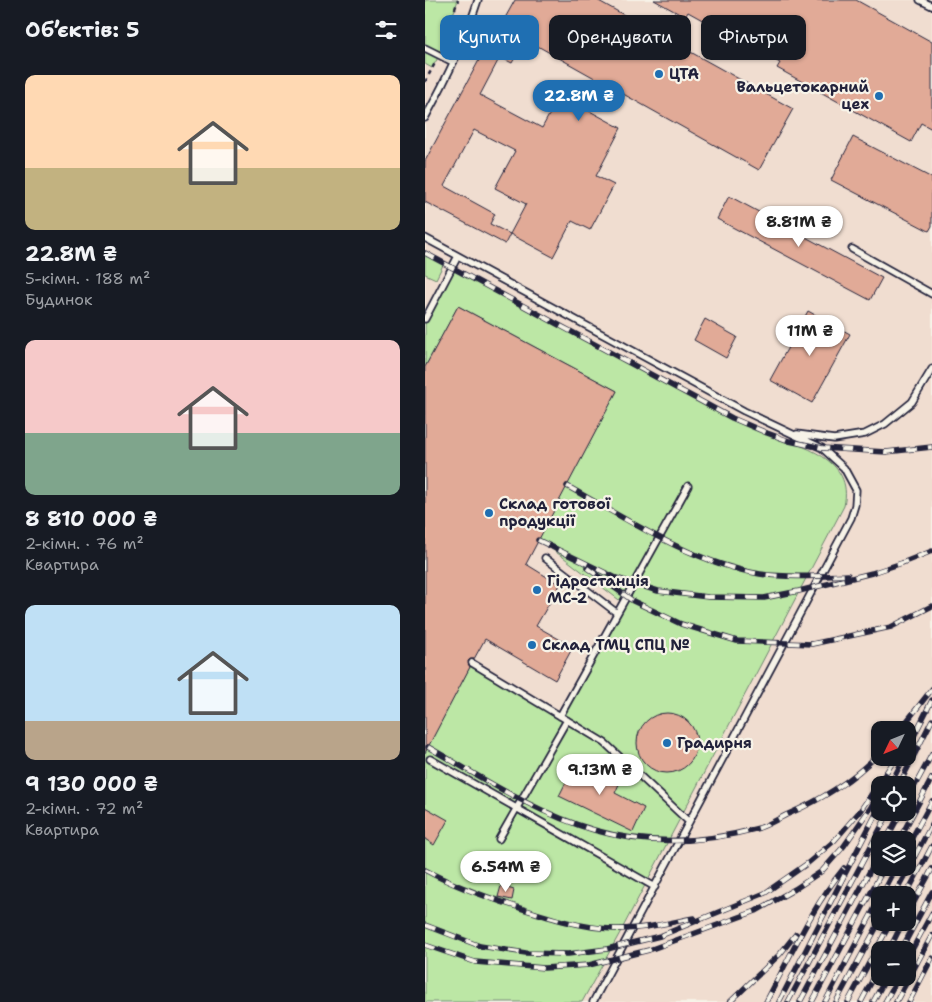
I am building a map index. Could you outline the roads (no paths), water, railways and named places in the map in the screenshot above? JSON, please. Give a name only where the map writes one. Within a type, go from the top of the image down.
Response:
[{"type":"lane","points":[[425,118],[471,22],[478,0]]},
{"type":"lane","points":[[920,0],[932,6]]},
{"type":"lane","points":[[425,48],[453,62]]},
{"type":"lane","points":[[425,238],[744,411],[822,448],[844,468],[856,490],[851,518],[593,1002]]},
{"type":"lane","points":[[852,249],[932,294]]},
{"type":"lane","points":[[425,319],[458,256]]},
{"type":"lane","points":[[792,433],[834,439],[865,434],[885,424],[912,402],[932,369]]},
{"type":"lane","points":[[560,716],[688,486]]},
{"type":"lane","points":[[545,558],[617,613]]},
{"type":"lane","points":[[472,663],[605,743],[689,822]]},
{"type":"lane","points":[[499,839],[567,720]]},
{"type":"lane","points":[[430,759],[655,886]]},
{"type":"railway","points":[[425,253],[732,418],[767,433],[789,441],[822,448],[886,452],[932,447]]},
{"type":"railway","points":[[567,486],[685,550],[735,568],[760,574],[781,576],[848,575]]},
{"type":"railway","points":[[538,540],[616,578],[658,591],[708,597],[764,598],[799,591],[872,573],[932,551]]},
{"type":"railway","points":[[587,568],[633,601],[681,624],[737,641],[812,644],[891,627],[932,606]]},
{"type":"railway","points":[[907,721],[932,689]]},
{"type":"railway","points":[[916,732],[932,700]]},
{"type":"railway","points":[[904,776],[932,720]]},
{"type":"railway","points":[[428,747],[509,793],[572,823],[635,839],[677,841],[718,837],[759,828],[812,803],[848,780],[871,761]]},
{"type":"railway","points":[[916,783],[932,754]]},
{"type":"railway","points":[[425,925],[480,946],[526,953],[568,954],[607,949],[660,936],[765,893],[808,863],[834,841],[860,811],[891,766]]},
{"type":"railway","points":[[895,776],[900,766]]},
{"type":"railway","points":[[904,831],[932,778]]},
{"type":"railway","points":[[916,831],[932,801]]},
{"type":"railway","points":[[425,945],[475,962],[544,968],[589,965],[649,950],[756,911],[795,889],[822,871],[844,846],[871,807]]},
{"type":"railway","points":[[779,1002],[872,821]]},
{"type":"railway","points":[[788,1002],[884,821]]},
{"type":"railway","points":[[891,831],[896,821]]},
{"type":"railway","points":[[899,886],[932,824]]},
{"type":"railway","points":[[911,886],[932,846]]},
{"type":"railway","points":[[766,1002],[811,916],[844,868]]},
{"type":"railway","points":[[800,1002],[871,869]]},
{"type":"railway","points":[[916,898],[932,869]]},
{"type":"railway","points":[[425,870],[459,886],[494,899],[553,918],[589,927],[634,928],[694,918]]},
{"type":"railway","points":[[812,1002],[880,876]]},
{"type":"railway","points":[[887,886],[892,876]]},
{"type":"railway","points":[[906,941],[932,892]]},
{"type":"railway","points":[[916,942],[932,913]]},
{"type":"railway","points":[[825,1002],[871,915]]},
{"type":"railway","points":[[836,1002],[875,931]]},
{"type":"railway","points":[[848,1002],[886,931]]},
{"type":"railway","points":[[894,941],[898,931]]},
{"type":"railway","points":[[730,1002],[780,954],[796,934]]},
{"type":"railway","points":[[896,1002],[932,935]]},
{"type":"railway","points":[[909,1002],[932,958]]},
{"type":"railway","points":[[861,1002],[871,983]]},
{"type":"railway","points":[[873,1002],[882,986]]},
{"type":"railway","points":[[885,1002],[894,986]]},
{"type":"place","name":"ЦТА","points":[[659,74]]},
{"type":"place","name":"Вальцетокарний цех","points":[[879,96]]},
{"type":"place","name":"Склад готової продукції","points":[[489,513]]},
{"type":"place","name":"Гідростанція МС-2","points":[[537,590]]},
{"type":"place","name":"Склад ТМЦ СПЦ №","points":[[532,645]]},
{"type":"place","name":"Градирня","points":[[667,743]]}]
